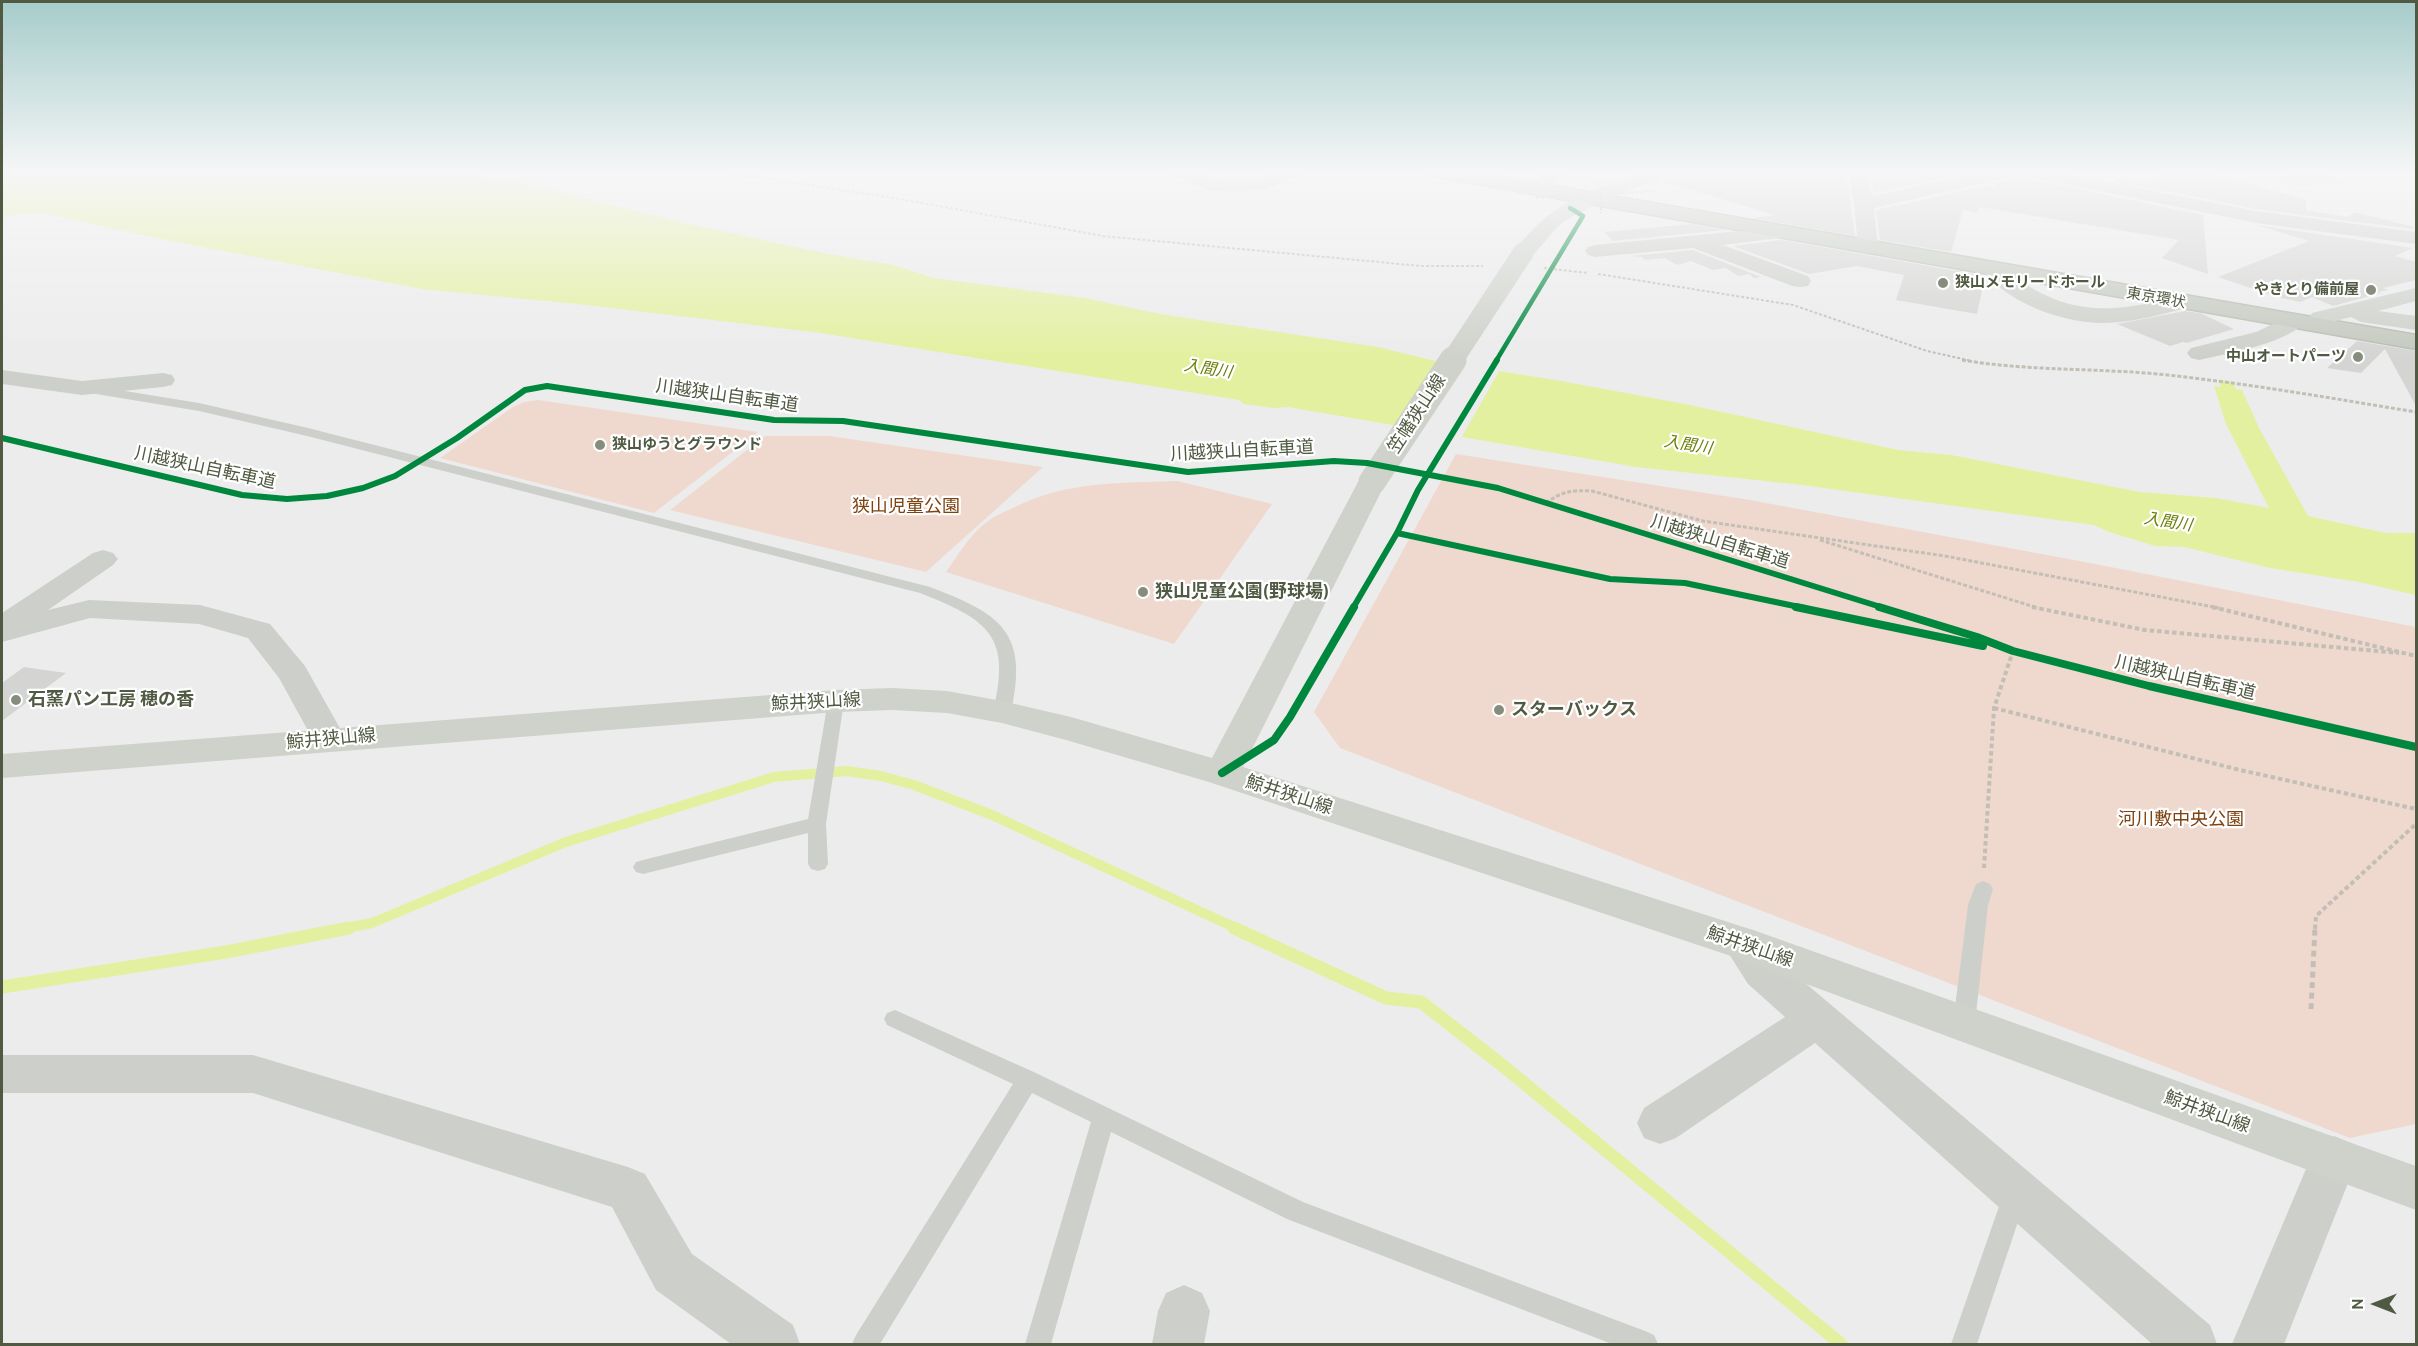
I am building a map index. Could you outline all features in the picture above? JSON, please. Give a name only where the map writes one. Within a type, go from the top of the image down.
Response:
[{"type":"highway","name":"東京環状","points":[[1788,234],[1867,243],[1993,269]]},
{"type":"highway","name":"東京環状","points":[[1815,234],[2416,334]]},
{"type":"highway","name":"東京環状","points":[[2182,302],[2416,342]]},
{"type":"main road","name":"笠幡狭山線","points":[[1222,773],[1372,482],[1523,253],[1540,234]]},
{"type":"main road","name":"鯨井狭山線","points":[[2,766],[836,701],[892,699],[936,702],[1002,712],[1071,729],[1222,773],[1742,943],[2416,1188]]},
{"type":"street","points":[[1595,251],[1772,234]]},
{"type":"street","points":[[1866,234],[1867,243]]},
{"type":"street","points":[[2384,234],[2416,238]]},
{"type":"street","points":[[1693,241],[1800,281]]},
{"type":"street","points":[[1993,269],[2008,285],[2021,293],[2067,310],[2096,316],[2182,302]]},
{"type":"street","points":[[2320,318],[2416,295]]},
{"type":"street","points":[[2344,313],[2416,323]]},
{"type":"street","points":[[2199,353],[2264,337],[2294,321]]},
{"type":"street","points":[[2,377],[82,388],[163,380]]},
{"type":"street","points":[[2,627],[104,560]]},
{"type":"street","points":[[2,632],[89,609],[200,615],[259,631],[293,674],[328,739]]},
{"type":"street","points":[[1742,943],[1763,972],[2191,1344]]},
{"type":"street","points":[[1660,1123],[1816,1019]]},
{"type":"street","points":[[2,1074],[253,1074],[628,1190],[674,1272],[774,1344]]},
{"type":"street","points":[[2258,1344],[2334,1158]]},
{"type":"lane","points":[[82,388],[199,407],[308,432],[925,590],[950,600],[975,615],[991,626],[1004,640],[1008,661],[1008,685],[1002,712]]},
{"type":"lane","points":[[818,864],[817,824],[821,784],[836,701]]},
{"type":"lane","points":[[643,867],[817,824]]},
{"type":"lane","points":[[1964,1023],[1978,905],[1983,890]]},
{"type":"lane","points":[[895,1019],[1104,1116],[1296,1211],[1646,1344]]},
{"type":"lane","points":[[865,1344],[1028,1080]]},
{"type":"lane","points":[[1038,1344],[1104,1116]]},
{"type":"lane","points":[[1964,1344],[2016,1191]]},
{"type":"path","points":[[1091,234],[1421,266],[1491,266]]},
{"type":"path","points":[[1543,282],[1554,262]]},
{"type":"path","points":[[1544,268],[1793,305],[1927,351],[1963,360],[2002,366],[2157,374],[2275,389],[2416,412]]},
{"type":"path","points":[[1546,503],[1558,493],[1573,490],[1592,491],[1703,521],[1965,560],[2195,603],[2342,635],[2411,655]]},
{"type":"path","points":[[1536,500],[1556,507]]},
{"type":"path","points":[[1810,537],[1998,596],[2107,624],[2199,638],[2355,648],[2416,656]]},
{"type":"path","points":[[2003,648],[2023,653]]},
{"type":"path","points":[[1983,890],[1994,708],[2013,651]]},
{"type":"path","points":[[1994,708],[2240,770],[2416,809]]},
{"type":"path","points":[[2311,1010],[2316,916],[2416,824]]},
{"type":"green space","name":"狭山ゆうとグラウンド","points":[[538,400],[758,432],[654,513],[440,458],[513,407],[524,402]]},
{"type":"green space","name":"狭山児童公園","points":[[765,436],[829,436],[1043,467],[926,572],[670,510]]},
{"type":"green space","name":"河川敷中央公園","points":[[1456,454],[1750,500],[2085,562],[2416,627],[2416,1124],[2350,1138],[1340,748],[1314,712]]},
{"type":"green space","points":[[1177,481],[1272,504],[1174,644],[946,572],[968,541],[983,525],[998,515],[1035,498],[1094,485]]},
{"type":"water","name":"入間川","points":[[137,234],[735,234],[828,254],[894,265],[934,278],[1085,298],[1160,314],[1378,347],[1431,360],[1685,404],[1898,450],[1951,455],[2140,492],[2216,498],[2269,508],[2226,424],[2214,386],[2221,387],[2218,380],[2232,382],[2236,389],[2242,390],[2259,428],[2308,516],[2386,533],[2416,533],[2416,595],[2359,582],[2270,568],[2184,547],[2155,546],[2094,525],[1802,485],[1636,467],[1288,407],[1274,408],[1243,404],[1239,400],[814,332],[577,304],[422,289]]},
{"type":"pier","points":[[1439,358],[1501,368],[1460,440],[1393,428]]},
{"type":"building","points":[[1606,234],[1686,234],[1612,241]]},
{"type":"building","points":[[1879,234],[1956,234],[1951,252],[1880,240]]},
{"type":"building","points":[[2142,234],[2205,234],[2208,274],[2162,258],[2179,240]]},
{"type":"building","points":[[2285,234],[2316,234],[2413,248],[2395,256],[2416,262],[2416,280],[2383,288],[2388,290],[2333,306],[2312,297],[2300,302],[2277,297],[2218,277],[2309,241]]},
{"type":"building","points":[[1782,240],[1985,276],[1977,314],[1896,300],[1904,275],[1857,266],[1809,274],[1733,246]]},
{"type":"building","points":[[1693,250],[1761,277],[1754,278],[1749,274],[1738,276],[1726,268],[1713,270],[1691,261],[1677,265],[1665,258],[1645,260],[1642,257],[1630,256]]},
{"type":"building","points":[[2185,311],[2200,313],[2234,329],[2170,346],[2117,324]]},
{"type":"building","points":[[2357,341],[2416,351],[2416,406],[2385,349],[2361,373],[2327,368]]},
{"type":"building","name":"石窯パン工房 穂の香","points":[[24,667],[66,673],[2,721],[2,683]]},
{"type":"waterway","points":[[341,929],[372,923],[566,842],[774,777],[847,771],[881,776],[914,785],[992,815],[1238,929]]},
{"type":"waterway","points":[[2,987],[226,952],[349,928]]},
{"type":"waterway","points":[[1234,928],[1386,998],[1421,1002],[1502,1065],[1841,1344]]},
{"type":"cycle path","points":[[1222,773],[1274,740],[1290,717],[1397,533],[1418,490],[1572,234]]},
{"type":"cycle path","name":"川越狭山自転車道","points":[[2,438],[242,495],[287,499],[327,496],[363,488],[395,476],[426,459],[525,390],[547,386],[774,420],[843,421],[1188,472],[1334,461],[1367,463],[1498,488],[1977,637],[2013,651],[2149,686],[2416,747]]},
{"type":"cycle path","points":[[1397,533],[1610,579],[1685,583],[1983,646]]},
{"type":"place","name":"狭山メモリードホール","points":[[1943,283]]},
{"type":"place","name":"やきとり備前屋","points":[[2371,290]]},
{"type":"place","name":"中山オートパーツ","points":[[2358,357]]},
{"type":"place","name":"狭山ゆうとグラウンド","points":[[600,445]]},
{"type":"place","name":"狭山児童公園(野球場)","points":[[1143,592]]},
{"type":"place","name":"石窯パン工房 穂の香","points":[[16,700]]},
{"type":"place","name":"スターバックス","points":[[1499,710]]}]
